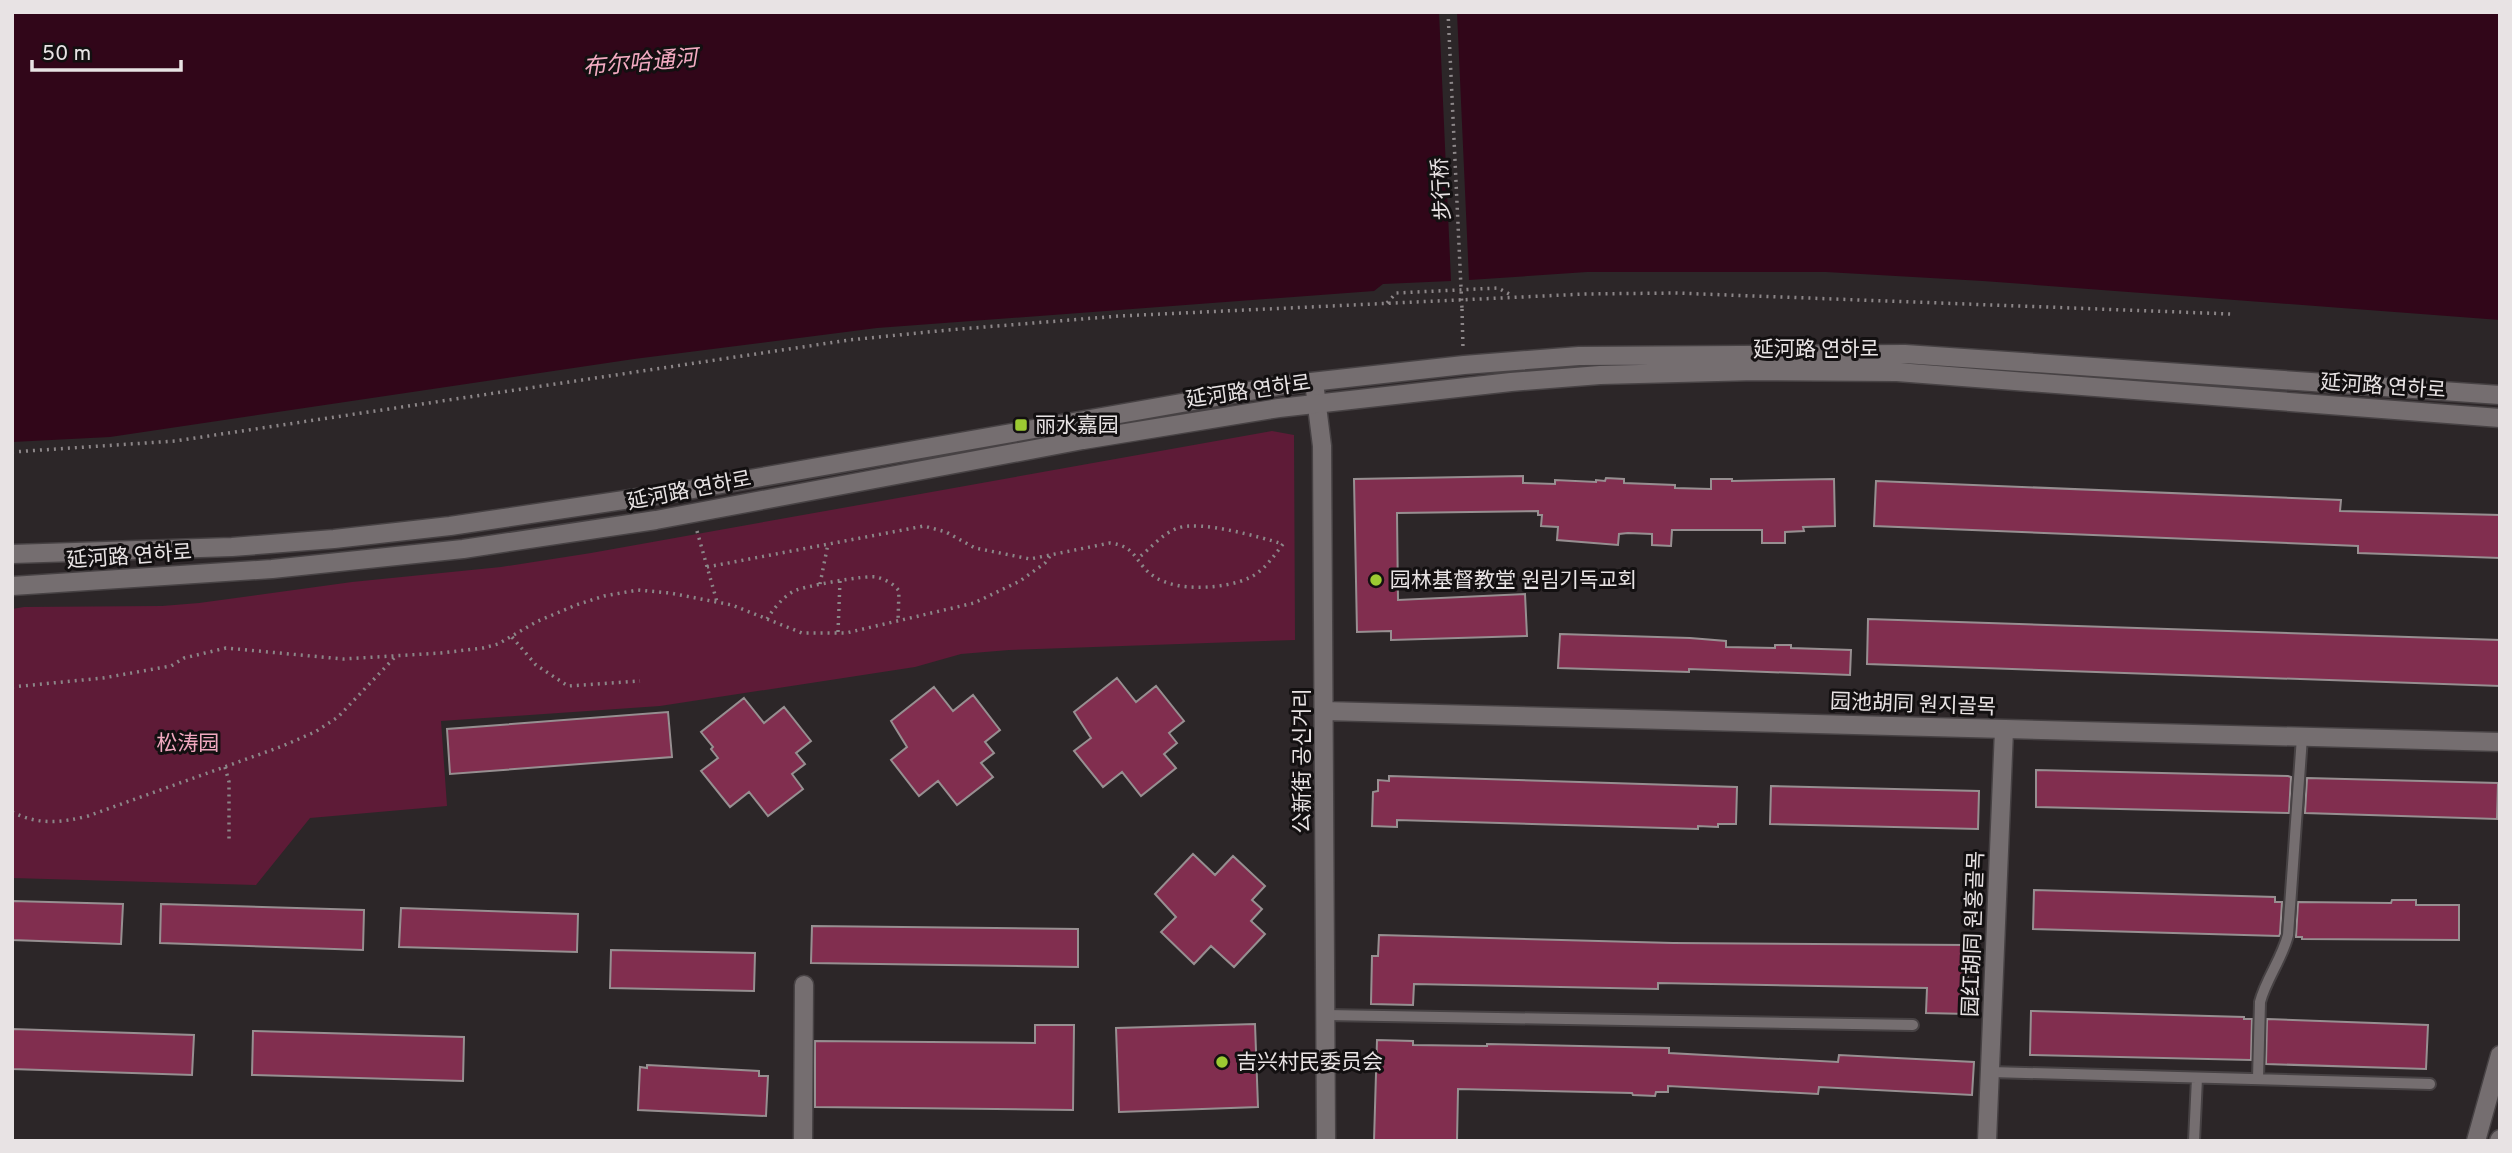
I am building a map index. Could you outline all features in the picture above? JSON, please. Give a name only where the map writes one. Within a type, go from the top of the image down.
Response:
[{"type":"main road","name":"延河路 연하로","points":[[12,555],[232,547],[362,536],[504,519],[671,494],[1271,388],[1464,365],[1579,356],[1905,354],[2500,396]]},
{"type":"main road","name":"延河路 연하로","points":[[12,586],[384,559],[656,520],[1137,431],[1317,403],[1600,375],[1861,371],[1978,377],[2500,418]]},
{"type":"main road","name":"公新街 공신거리","points":[[1314,382],[1322,446],[1326,1141]]},
{"type":"main road","points":[[12,595],[46,585]]},
{"type":"main road","name":"园池胡同 원지골목","points":[[1324,710],[2500,743]]},
{"type":"main road","name":"园红胡同 원홍골목","points":[[1988,1141],[2004,730]]},
{"type":"main road","points":[[803,1141],[804,985]]},
{"type":"main road","points":[[2476,1141],[2500,1055]]},
{"type":"lane","points":[[2258,1079],[2260,1002],[2288,935],[2302,737]]},
{"type":"lane","points":[[1326,1016],[1913,1025]]},
{"type":"lane","points":[[1991,1072],[2430,1084]]},
{"type":"lane","points":[[2194,1141],[2197,1078]]},
{"type":"path","name":"步行桥","points":[[1448,12],[1464,365]]},
{"type":"path","points":[[1387,303],[1396,293],[1461,289],[1498,288],[1515,297]]},
{"type":"path","points":[[12,452],[175,440],[849,340],[1119,316],[1585,293],[1675,293],[2231,314]]},
{"type":"path","points":[[707,567],[924,526],[946,532],[975,548],[1030,559],[1110,543],[1128,547],[1151,575],[1161,581],[1171,585],[1208,587],[1249,578],[1269,563],[1283,544],[1238,531],[1184,526],[1171,532],[1138,558]]},
{"type":"path","points":[[697,531],[717,602]]},
{"type":"path","points":[[820,583],[828,544]]},
{"type":"path","points":[[12,687],[103,678],[171,666],[184,658],[226,648],[324,659],[395,657],[483,648],[512,637],[560,611],[604,596],[638,590],[732,605],[802,633],[838,632],[898,622],[974,603],[1020,581],[1045,563],[1050,556]]},
{"type":"path","points":[[767,619],[788,595],[820,583],[875,577],[896,587],[901,596],[898,622]]},
{"type":"path","points":[[838,632],[840,581]]},
{"type":"path","points":[[512,637],[536,665],[568,686],[640,681]]},
{"type":"path","points":[[12,812],[35,821],[65,822],[280,747],[338,717],[395,657]]},
{"type":"path","points":[[225,767],[229,782],[229,841]]},
{"type":"green space","name":"松涛园","points":[[1272,431],[1294,435],[1295,640],[961,654],[915,667],[660,706],[441,721],[447,806],[310,818],[256,885],[12,878],[12,609],[199,603],[352,582],[501,567]]},
{"type":"water","name":"布尔哈通河","points":[[12,12],[1439,12],[1451,281],[1383,284],[1374,291],[877,328],[634,359],[110,437],[12,442]]},
{"type":"water","points":[[1457,12],[2500,12],[2500,320],[1983,281],[1826,272],[1587,272],[1469,280]]},
{"type":"building","points":[[1523,476],[1523,483],[1555,484],[1555,480],[1596,482],[1605,481],[1606,478],[1624,479],[1624,483],[1711,489],[1711,479],[1834,479],[1835,526],[1803,527],[1804,531],[1785,532],[1785,543],[1762,543],[1762,530],[1672,530],[1671,546],[1652,545],[1652,534],[1628,533],[1619,534],[1618,545],[1557,540],[1558,527],[1541,526],[1542,515],[1538,515],[1538,511],[1397,513],[1398,600],[1525,594],[1527,636],[1391,640],[1391,631],[1357,632],[1354,479]]},
{"type":"building","points":[[1876,481],[2341,500],[2340,511],[2500,515],[2500,558],[2358,553],[2358,546],[1874,526]]},
{"type":"building","points":[[1868,619],[2500,640],[2500,686],[1867,664]]},
{"type":"building","points":[[1560,634],[1690,638],[1726,641],[1726,647],[1775,648],[1775,645],[1791,645],[1791,648],[1851,650],[1850,675],[1689,669],[1689,672],[1558,668]]},
{"type":"building","points":[[1117,678],[1136,702],[1156,686],[1184,721],[1169,733],[1177,743],[1164,754],[1176,768],[1141,796],[1122,772],[1103,787],[1074,751],[1091,738],[1074,712]]},
{"type":"building","points":[[934,687],[953,711],[973,695],[1000,730],[985,742],[994,753],[981,763],[993,777],[957,805],[938,781],[919,796],[891,760],[907,747],[891,721]]},
{"type":"building","points":[[744,698],[764,723],[784,707],[811,741],[796,753],[805,764],[792,774],[803,789],[768,816],[749,792],[730,807],[701,771],[718,758],[701,732]]},
{"type":"building","points":[[668,712],[672,757],[450,774],[447,729]]},
{"type":"building","points":[[2036,770],[2288,776],[2291,777],[2289,813],[2036,807]]},
{"type":"building","points":[[1389,776],[1737,787],[1736,824],[1698,826],[1698,829],[1397,820],[1397,827],[1372,826],[1373,792],[1378,791],[1378,780],[1389,781]]},
{"type":"building","points":[[2307,778],[2498,783],[2497,819],[2305,813]]},
{"type":"building","points":[[1771,786],[1979,791],[1978,829],[1770,824]]},
{"type":"building","points":[[1193,854],[1215,875],[1233,856],[1265,886],[1252,900],[1262,909],[1251,921],[1265,934],[1234,967],[1211,946],[1194,964],[1161,932],[1176,917],[1155,894]]},
{"type":"building","points":[[2034,890],[2275,897],[2275,902],[2282,902],[2280,934],[2033,929]]},
{"type":"building","points":[[2392,900],[2416,900],[2416,905],[2459,905],[2459,940],[2296,937],[2298,902],[2391,903]]},
{"type":"building","points":[[12,901],[123,904],[121,944],[12,940]]},
{"type":"building","points":[[161,904],[364,910],[363,950],[160,943]]},
{"type":"building","points":[[401,908],[578,914],[577,952],[399,947]]},
{"type":"building","points":[[812,926],[1078,929],[1078,967],[811,963]]},
{"type":"building","points":[[1379,935],[1673,943],[1968,945],[1968,1014],[1926,1013],[1927,988],[1658,983],[1658,989],[1414,984],[1413,1005],[1371,1004],[1372,956],[1378,956]]},
{"type":"building","points":[[611,950],[755,953],[754,991],[610,988]]},
{"type":"building","points":[[2031,1011],[2244,1017],[2252,1019],[2251,1060],[2030,1055]]},
{"type":"building","points":[[2267,1019],[2428,1025],[2426,1069],[2266,1064]]},
{"type":"building","points":[[1255,1024],[1258,1107],[1119,1112],[1116,1028]]},
{"type":"building","points":[[1035,1025],[1074,1025],[1073,1110],[815,1107],[815,1041],[1035,1043]]},
{"type":"building","points":[[12,1029],[194,1035],[192,1075],[12,1069]]},
{"type":"building","points":[[253,1031],[464,1037],[463,1081],[252,1075]]},
{"type":"building","points":[[1377,1040],[1413,1041],[1413,1045],[1669,1048],[1669,1053],[1838,1062],[1839,1055],[1974,1062],[1972,1095],[1819,1087],[1818,1094],[1668,1086],[1668,1092],[1656,1092],[1655,1096],[1632,1093],[1458,1089],[1457,1141],[1374,1141]]},
{"type":"building","points":[[647,1065],[759,1071],[759,1076],[768,1076],[766,1116],[638,1110],[640,1067],[647,1068]]},
{"type":"place","name":"丽水嘉园","points":[[1021,425]]},
{"type":"place","name":"园林基督教堂 원림기독교회","points":[[1376,580]]},
{"type":"place","name":"吉兴村民委员会","points":[[1222,1062]]}]
